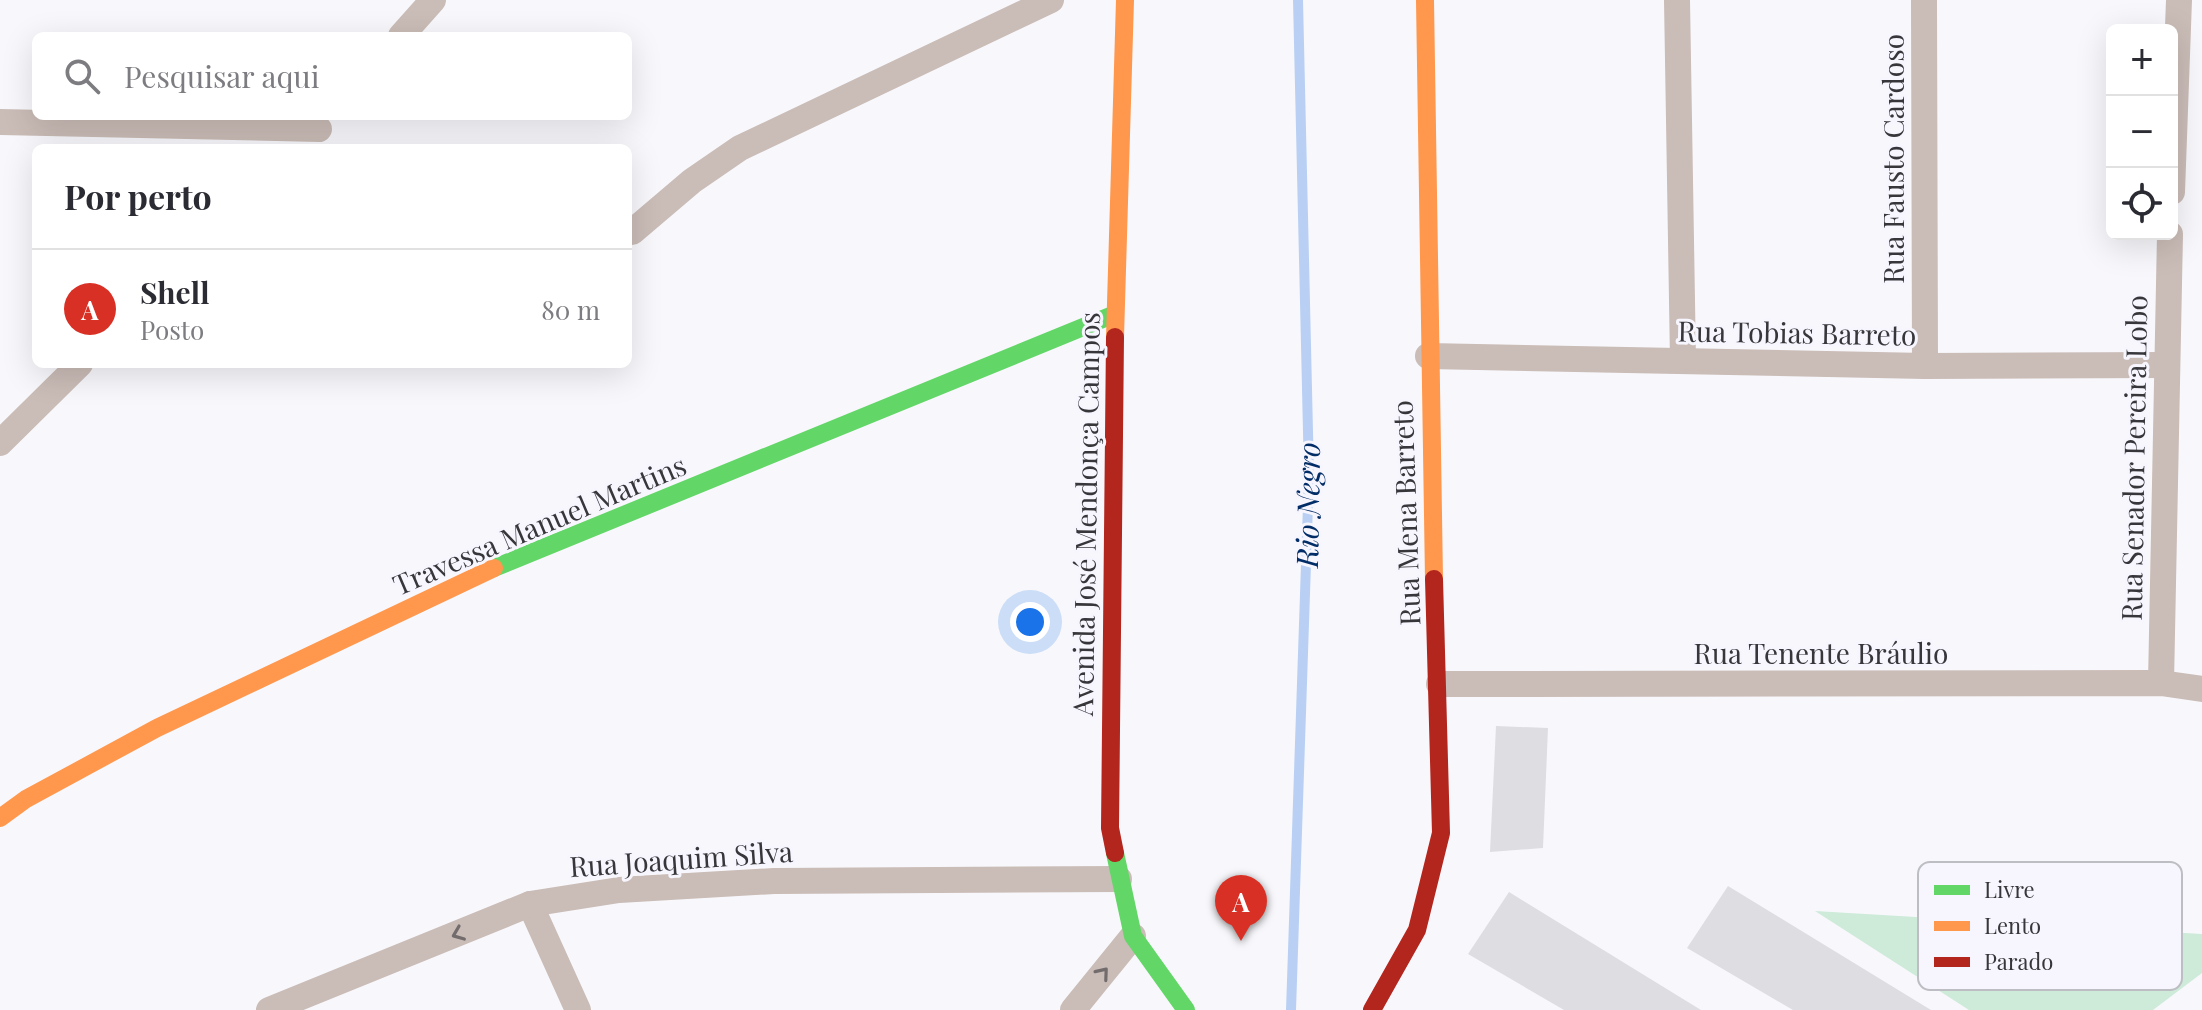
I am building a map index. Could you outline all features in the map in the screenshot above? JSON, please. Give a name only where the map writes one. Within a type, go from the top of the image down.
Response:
[{"type":"street","points":[[405,32],[433,0]]},
{"type":"street","points":[[632,232],[692,181],[740,148],[1051,0]]},
{"type":"street","name":"Avenida José Mendonça Campos","points":[[1125,0],[1115,314],[1110,828],[1133,936],[1186,1010]]},
{"type":"street","name":"Rua Mena Barreto","points":[[1372,1010],[1417,930],[1441,833],[1428,356],[1425,0]]},
{"type":"street","points":[[1677,0],[1683,361]]},
{"type":"street","name":"Rua Fausto Cardoso","points":[[1924,0],[1925,366]]},
{"type":"street","points":[[2173,168],[2179,0]]},
{"type":"street","points":[[0,122],[325,123]]},
{"type":"street","points":[[304,144],[325,123]]},
{"type":"street","name":"Rua Senador Pereira Lobo","points":[[2161,683],[2170,240]]},
{"type":"street","name":"Travessa Manuel Martins","points":[[0,818],[26,799],[157,728],[508,562],[1115,314]]},
{"type":"street","name":"Rua Tobias Barreto","points":[[1428,356],[1925,366],[2166,365]]},
{"type":"street","points":[[0,443],[76,368]]},
{"type":"street","name":"Rua Tenente Bráulio","points":[[1439,684],[2161,683],[2202,689]]},
{"type":"street","name":"Rua Joaquim Silva","points":[[269,1010],[530,904],[619,890],[774,881],[1119,879]]},
{"type":"street","points":[[530,904],[578,1010]]},
{"type":"street","points":[[1073,1010],[1133,936]]},
{"type":"green space","points":[[1815,911],[1918,917],[1918,977]]},
{"type":"green space","points":[[2182,933],[2202,934],[2202,973],[2182,988]]},
{"type":"green space","points":[[1938,990],[2179,990],[2153,1010],[1969,1010]]},
{"type":"building","points":[[1496,726],[1548,728],[1543,848],[1490,852]]},
{"type":"building","points":[[1728,886],[1931,1010],[1793,1010],[1687,948]]},
{"type":"building","points":[[1509,892],[1701,1010],[1564,1010],[1468,954]]},
{"type":"waterway","name":"Rio Negro","points":[[1291,1010],[1309,475],[1298,0]]},
{"type":"traffic: fast","points":[[494,568],[1115,314]]},
{"type":"traffic: fast","points":[[1115,853],[1133,936],[1186,1010]]},
{"type":"traffic: slow","points":[[1115,337],[1125,0]]},
{"type":"traffic: slow","points":[[1425,0],[1434,579]]},
{"type":"traffic: slow","points":[[0,818],[26,799],[157,728],[494,568]]},
{"type":"traffic: jam","points":[[1115,337],[1110,828],[1115,853]]},
{"type":"traffic: jam","points":[[1372,1010],[1417,930],[1441,833],[1434,579]]},
{"type":"place","name":"Shell","points":[[1241,941]]}]
